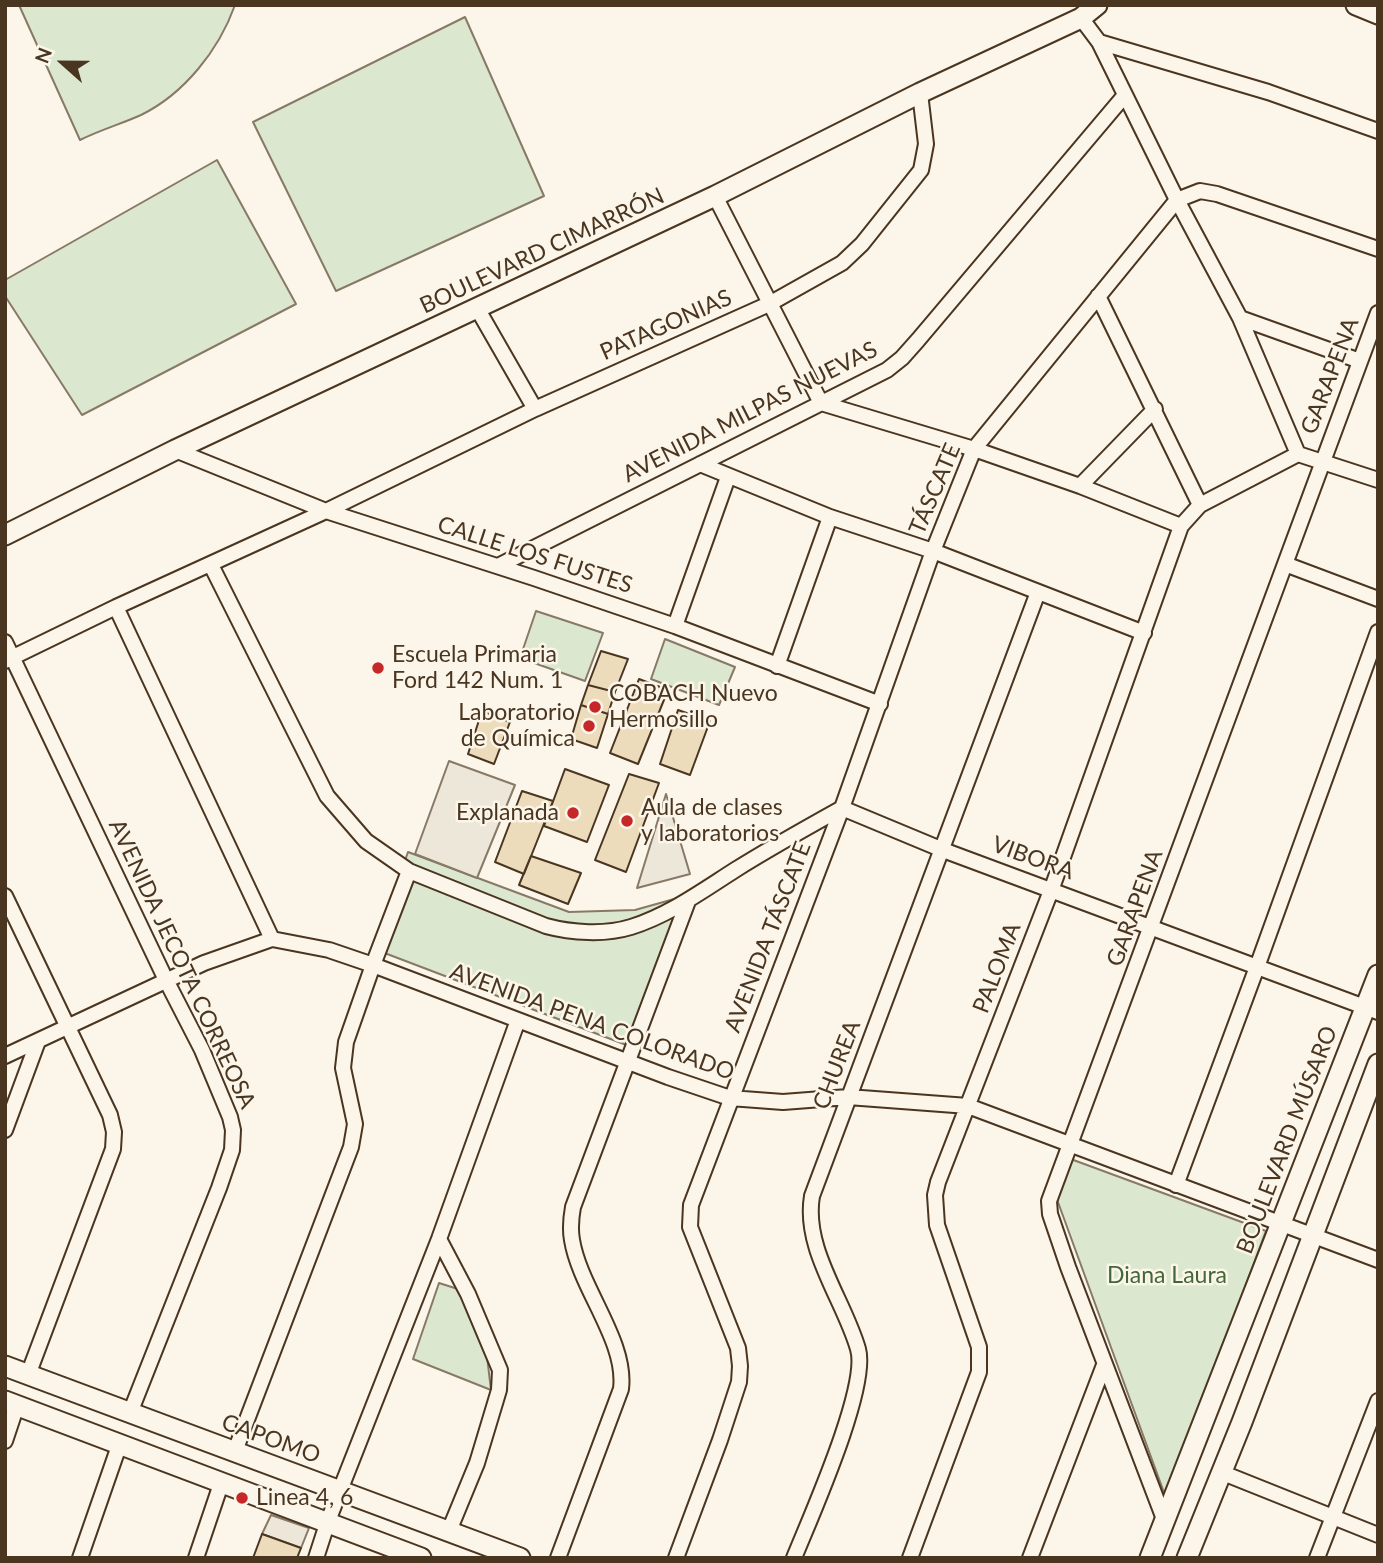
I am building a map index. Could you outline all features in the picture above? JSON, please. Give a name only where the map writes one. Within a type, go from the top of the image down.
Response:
[{"type":"street","name":"BOULEVARD CIMARRÓN","points":[[5,535],[175,450],[715,196],[920,93],[1081,18],[1097,5]]},
{"type":"street","points":[[1356,5],[1378,14]]},
{"type":"street","points":[[1081,18],[1100,42],[1177,201],[1240,318],[1298,454],[1378,480]]},
{"type":"street","points":[[1100,42],[1268,92],[1378,131]]},
{"type":"street","name":"PATAGONIAS","points":[[326,511],[535,408],[769,304],[842,263],[862,244],[921,170],[926,144],[920,93]]},
{"type":"street","name":"AVENIDA MILPAS NUEVAS","points":[[498,566],[887,370],[902,358],[1125,95]]},
{"type":"street","points":[[1177,201],[1200,191],[1217,194],[1378,249]]},
{"type":"street","points":[[715,196],[821,403],[974,449],[1080,486],[1181,526]]},
{"type":"street","name":"TÁSCATE","points":[[842,808],[933,551],[974,449],[1177,201]]},
{"type":"street","points":[[1098,296],[1200,505]]},
{"type":"street","points":[[477,308],[535,408]]},
{"type":"street","name":"GARAPENA","points":[[1164,1519],[1104,1365],[1051,1214],[1049,1201],[1378,313]]},
{"type":"street","points":[[1240,318],[1360,361]]},
{"type":"street","points":[[1080,486],[1155,409]]},
{"type":"street","name":"CALLE LOS FUSTES","points":[[175,450],[326,511],[675,626],[880,704]]},
{"type":"street","name":"PALOMA","points":[[910,1558],[979,1372],[979,1347],[937,1225],[935,1210],[938,1182],[1052,888],[1181,526],[1200,505],[1298,454]]},
{"type":"street","points":[[699,464],[830,517],[933,551],[1144,633]]},
{"type":"street","points":[[675,626],[727,477]]},
{"type":"street","points":[[9,659],[326,511]]},
{"type":"street","points":[[777,666],[830,517]]},
{"type":"street","points":[[1285,564],[1378,599]]},
{"type":"street","points":[[211,565],[327,796],[366,841],[409,871],[546,926],[591,932],[630,927],[688,901],[736,869],[842,808]]},
{"type":"street","name":"CHUREA","points":[[794,1558],[830,1468],[857,1389],[860,1371],[859,1350],[830,1284],[811,1224],[812,1196],[1038,592]]},
{"type":"street","points":[[5,1056],[204,963],[272,939],[116,607]]},
{"type":"street","points":[[1175,1185],[1258,967],[1378,632]]},
{"type":"street","name":"AVENIDA JECOTA CORREOSA","points":[[5,642],[9,659],[202,1050],[233,1130],[232,1150],[219,1188],[130,1413]]},
{"type":"street","name":"VIBORA","points":[[842,808],[943,850],[1052,888],[1372,1010]]},
{"type":"street","name":"AVENIDA TÁSCATE","points":[[676,1558],[720,1440],[739,1382],[740,1366],[737,1348],[711,1285],[690,1227],[689,1216],[694,1194],[730,1098],[842,808]]},
{"type":"street","points":[[234,1451],[351,1147],[355,1124],[342,1068],[346,1042],[409,871]]},
{"type":"street","points":[[5,896],[110,1115],[114,1132],[113,1149],[28,1375]]},
{"type":"street","points":[[558,1558],[621,1389],[623,1374],[620,1359],[572,1241],[572,1207],[688,901]]},
{"type":"street","name":"AVENIDA PENA COLORADO","points":[[272,939],[329,950],[373,965],[627,1062],[730,1098],[783,1102],[848,1097],[968,1107],[1378,1260]]},
{"type":"street","name":"BOULEVARD MÚSARO","points":[[1150,1558],[1280,1223],[1372,1010],[1378,975]]},
{"type":"street","points":[[316,1558],[328,1521],[439,1239],[518,1020]]},
{"type":"street","points":[[5,1130],[38,1041]]},
{"type":"street","points":[[1187,1558],[1223,1473],[1378,1064]]},
{"type":"street","points":[[439,1239],[468,1294],[500,1370],[499,1390],[477,1463],[449,1531]]},
{"type":"street","points":[[1030,1558],[1104,1365]]},
{"type":"street","name":"CAPOMO","points":[[5,1366],[520,1558]]},
{"type":"street","points":[[1317,1558],[1378,1401]]},
{"type":"street","points":[[5,1441],[11,1403],[421,1558]]},
{"type":"street","points":[[80,1558],[120,1443]]},
{"type":"street","points":[[1223,1473],[1378,1535]]},
{"type":"street","points":[[196,1558],[222,1481]]},
{"type":"green space","points":[[19,5],[235,5],[210,54],[172,95],[141,115],[80,140]]},
{"type":"green space","points":[[465,17],[544,196],[336,291],[253,122]]},
{"type":"green space","points":[[217,160],[296,304],[82,415],[5,296],[5,280]]},
{"type":"green space","points":[[536,611],[603,633],[585,681],[520,658]]},
{"type":"green space","points":[[665,639],[735,667],[719,705],[651,679]]},
{"type":"green space","points":[[408,852],[569,912],[635,910],[692,894],[629,1046],[374,949]]},
{"type":"green space","name":"Diana Laura","points":[[1068,1158],[1266,1231],[1166,1498],[1055,1194]]},
{"type":"green space","points":[[439,1283],[461,1290],[485,1340],[491,1390],[413,1359]]},
{"type":"shaded area","points":[[449,761],[515,785],[477,878],[415,854]]},
{"type":"shaded area","points":[[666,794],[690,874],[637,888]]},
{"type":"shaded area","points":[[271,1515],[309,1528],[301,1548],[262,1534]]},
{"type":"building","points":[[601,651],[628,659],[615,692],[588,685]]},
{"type":"building","points":[[639,679],[668,690],[638,764],[610,753]]},
{"type":"building","points":[[588,685],[615,692],[608,714],[581,705]]},
{"type":"building","name":"Laboratorio de Química","points":[[581,705],[608,714],[597,748],[571,739]]},
{"type":"building","points":[[678,710],[710,721],[690,775],[660,764]]},
{"type":"building","points":[[482,711],[510,722],[494,764],[468,754]]},
{"type":"building","name":"Explanada","points":[[565,769],[609,785],[587,842],[544,826]]},
{"type":"building","name":"Aula de clases y laboratorios","points":[[629,774],[659,783],[626,872],[595,860]]},
{"type":"building","points":[[522,791],[553,801],[524,874],[495,862]]},
{"type":"building","points":[[531,856],[581,873],[568,904],[519,885]]},
{"type":"building","points":[[262,1534],[301,1548],[297,1558],[253,1558]]},
{"type":"place","name":"Escuela Primaria Ford 142 Num. 1","points":[[378,668]]},
{"type":"place","name":"COBACH Nuevo Hermosillo","points":[[595,707]]},
{"type":"place","name":"Laboratorio de Química","points":[[589,726]]},
{"type":"place","name":"Explanada","points":[[573,813]]},
{"type":"place","name":"Aula de clases y laboratorios","points":[[627,821]]},
{"type":"place","name":"Linea 4, 6","points":[[242,1498]]}]
